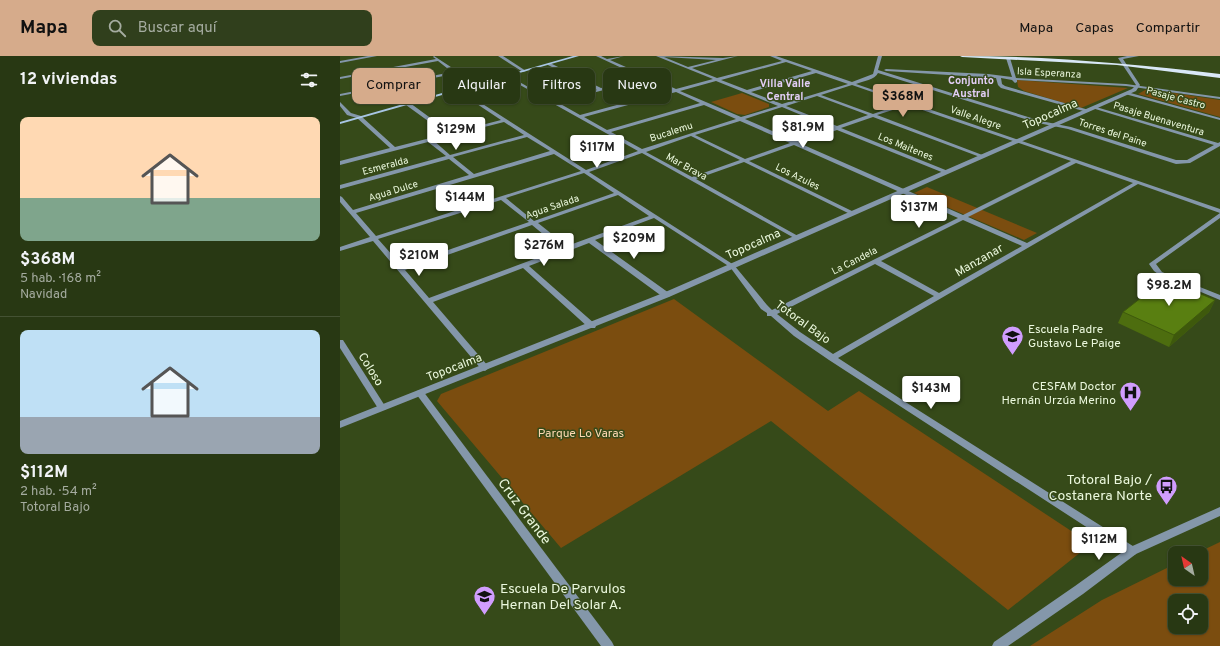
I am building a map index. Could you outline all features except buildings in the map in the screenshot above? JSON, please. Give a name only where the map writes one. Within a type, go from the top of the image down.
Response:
[{"type":"main road","points":[[519,68],[561,56]]},
{"type":"main road","points":[[520,72],[577,56]]},
{"type":"main road","points":[[962,56],[1124,64],[1220,76]]},
{"type":"main road","points":[[1078,56],[1120,58],[1220,70]]},
{"type":"main road","points":[[347,115],[443,88]]},
{"type":"main road","points":[[340,123],[408,104]]},
{"type":"street","points":[[340,62],[375,56]]},
{"type":"street","points":[[434,56],[450,68]]},
{"type":"street","points":[[500,56],[519,68]]},
{"type":"street","points":[[598,56],[624,68]]},
{"type":"street","points":[[606,60],[622,56]]},
{"type":"street","points":[[659,56],[723,59]]},
{"type":"street","name":"Los Maitenes","points":[[659,56],[946,172]]},
{"type":"street","points":[[688,68],[736,56]]},
{"type":"street","name":"Valle Alegre","points":[[772,56],[1220,211]]},
{"type":"street","points":[[877,70],[880,56]]},
{"type":"street","points":[[1137,56],[1120,58],[1139,86]]},
{"type":"street","points":[[1008,58],[1017,88],[1024,92]]},
{"type":"street","points":[[340,78],[439,60]]},
{"type":"street","points":[[579,117],[785,60]]},
{"type":"street","points":[[549,64],[601,90]]},
{"type":"street","points":[[520,69],[524,71]]},
{"type":"street","name":"Isla Esperanza","points":[[877,70],[998,76],[1014,79],[1139,86],[1220,98]]},
{"type":"street","name":"Bucalemu","points":[[340,249],[585,172],[692,134],[853,84],[872,77],[877,70]]},
{"type":"street","name":"Torres del Paine","points":[[877,70],[1183,163],[1190,161],[1219,144]]},
{"type":"street","points":[[747,92],[817,71]]},
{"type":"street","points":[[340,95],[443,75]]},
{"type":"street","points":[[998,76],[1002,86],[1087,111]]},
{"type":"street","name":"Topocalma","points":[[340,425],[592,326],[666,295],[1094,108],[1139,86]]},
{"type":"street","points":[[671,88],[1027,246]]},
{"type":"street","points":[[595,92],[601,90]]},
{"type":"street","name":"Pasaje Castro","points":[[1127,93],[1220,119]]},
{"type":"street","points":[[818,95],[982,156]]},
{"type":"street","points":[[340,103],[347,115],[359,117],[394,149]]},
{"type":"street","points":[[607,132],[705,103]]},
{"type":"street","points":[[692,179],[908,103]]},
{"type":"street","points":[[408,104],[450,134]]},
{"type":"street","name":"Totoral Bajo","points":[[480,104],[732,266],[770,314],[832,358],[1132,551]]},
{"type":"street","name":"Mar Brava","points":[[556,104],[796,238]]},
{"type":"street","name":"Pasaje Buenaventura","points":[[1094,108],[1219,144]]},
{"type":"street","points":[[340,163],[505,120]]},
{"type":"street","name":"Los Azules","points":[[692,134],[852,213]]},
{"type":"street","name":"Esmeralda","points":[[340,187],[528,135]]},
{"type":"street","points":[[429,140],[473,176]]},
{"type":"street","name":"Agua Dulce","points":[[352,212],[554,152]]},
{"type":"street","name":"La Candela","points":[[770,314],[1076,161]]},
{"type":"street","name":"Manzanar","points":[[832,358],[1138,182]]},
{"type":"street","name":"Agua Salada","points":[[401,269],[619,193]]},
{"type":"street","points":[[340,198],[484,368]]},
{"type":"street","points":[[502,198],[566,250]]},
{"type":"street","points":[[1220,215],[1153,262],[1153,267],[1160,273],[1220,298]]},
{"type":"street","points":[[428,301],[654,216]]},
{"type":"street","points":[[590,240],[666,295]]},
{"type":"street","points":[[875,261],[939,296]]},
{"type":"street","points":[[524,265],[592,326]]},
{"type":"street","name":"Coloso","points":[[340,342],[382,408]]},
{"type":"street","name":"Cruz Grande","points":[[420,393],[608,646]]},
{"type":"street","points":[[998,646],[1080,590],[1132,551],[1220,511]]},
{"type":"green space","points":[[1017,80],[1128,88],[1081,108],[1024,91],[1018,87]]},
{"type":"green space","points":[[1147,89],[1220,100],[1220,117],[1138,94]]},
{"type":"green space","points":[[742,93],[769,104],[769,107],[745,115],[737,114],[711,102]]},
{"type":"green space","points":[[927,187],[1037,233],[1024,240],[914,193]]},
{"type":"green space","name":"Parque Lo Varas","points":[[674,299],[828,411],[859,391],[1091,544],[1008,610],[771,421],[561,548],[437,401],[441,394]]},
{"type":"green space","points":[[1220,542],[1220,646],[1030,646],[1102,600],[1168,567],[1168,586],[1208,586],[1208,548]]},
{"type":"place","name":"Escuela Padre Gustavo Le Paige","points":[[1012,356]]},
{"type":"place","name":"CESFAM Doctor Hernán Urzúa Merino","points":[[1131,412]]},
{"type":"place","name":"Totoral Bajo / Costanera Norte","points":[[1167,506]]},
{"type":"place","name":"Escuela De Parvulos Hernan Del Solar A.","points":[[484,616]]},
{"type":"district","name":"Conjunto Austral","points":[[971,86]]},
{"type":"district","name":"Villa Valle Central","points":[[785,89]]}]
